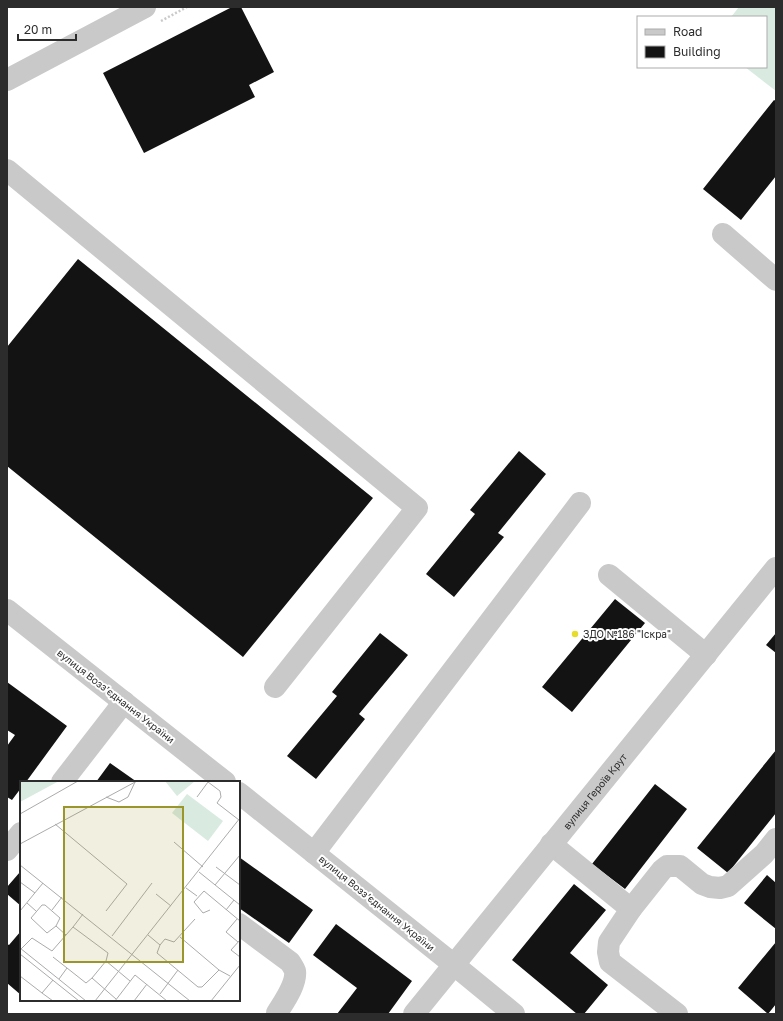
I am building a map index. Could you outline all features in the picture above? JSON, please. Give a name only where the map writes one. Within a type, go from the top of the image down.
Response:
[{"type":"street","points":[[7,80],[145,7]]},
{"type":"street","points":[[7,170],[417,508],[275,686]]},
{"type":"street","points":[[723,234],[776,280]]},
{"type":"street","points":[[314,853],[580,503]]},
{"type":"street","name":"вулиця Героїв Крут","points":[[414,1014],[776,568]]},
{"type":"street","points":[[610,575],[706,655]]},
{"type":"street","name":"вулиця Воззʼєднання України","points":[[7,610],[224,781]]},
{"type":"street","points":[[63,781],[124,702]]},
{"type":"street","name":"вулиця Воззʼєднання України","points":[[240,794],[454,964],[514,1014]]},
{"type":"street","points":[[551,844],[631,909]]},
{"type":"street","points":[[677,1014],[610,962],[608,957],[609,942],[631,909],[662,870],[667,866],[680,866],[702,884],[720,888],[728,886],[772,852]]},
{"type":"street","points":[[240,925],[290,962],[295,970],[295,978],[277,1014]]},
{"type":"shaded area","points":[[739,7],[776,7],[776,91],[746,68],[767,68],[767,16],[732,16]]},
{"type":"building","points":[[232,7],[241,7],[274,72],[249,85],[255,97],[144,153],[103,73]]},
{"type":"building","points":[[774,100],[776,101],[776,176],[741,220],[703,189]]},
{"type":"building","points":[[78,259],[373,498],[243,657],[7,466],[7,347]]},
{"type":"building","points":[[519,451],[546,474],[498,533],[504,537],[454,597],[426,574],[475,514],[470,510]]},
{"type":"building","points":[[615,599],[645,623],[572,712],[542,687]]},
{"type":"building","points":[[380,633],[408,655],[359,714],[365,719],[316,779],[287,756],[337,696],[332,692]]},
{"type":"building","points":[[776,633],[776,653],[766,645]]},
{"type":"building","points":[[7,682],[67,726],[27,781],[20,781],[20,789],[12,800],[7,797],[7,746],[15,735],[7,730]]},
{"type":"building","points":[[776,750],[776,813],[728,873],[697,848]]},
{"type":"building","points":[[110,763],[136,781],[97,781]]},
{"type":"building","points":[[655,784],[687,809],[625,889],[592,864]]},
{"type":"building","points":[[240,858],[313,910],[289,943],[240,909]]},
{"type":"building","points":[[20,872],[20,905],[7,894],[7,887]]},
{"type":"building","points":[[767,875],[776,883],[776,929],[744,903]]},
{"type":"building","points":[[574,884],[606,910],[570,953],[608,985],[584,1014],[577,1014],[512,960]]},
{"type":"building","points":[[336,924],[412,981],[388,1014],[337,1014],[357,988],[313,955]]},
{"type":"building","points":[[20,932],[20,994],[7,983],[7,944],[9,945]]},
{"type":"building","points":[[776,942],[776,1004],[768,1014],[738,988]]},
{"type":"place","name":"ЗДО №186 \"Іскра\"","points":[[575,634]]}]
